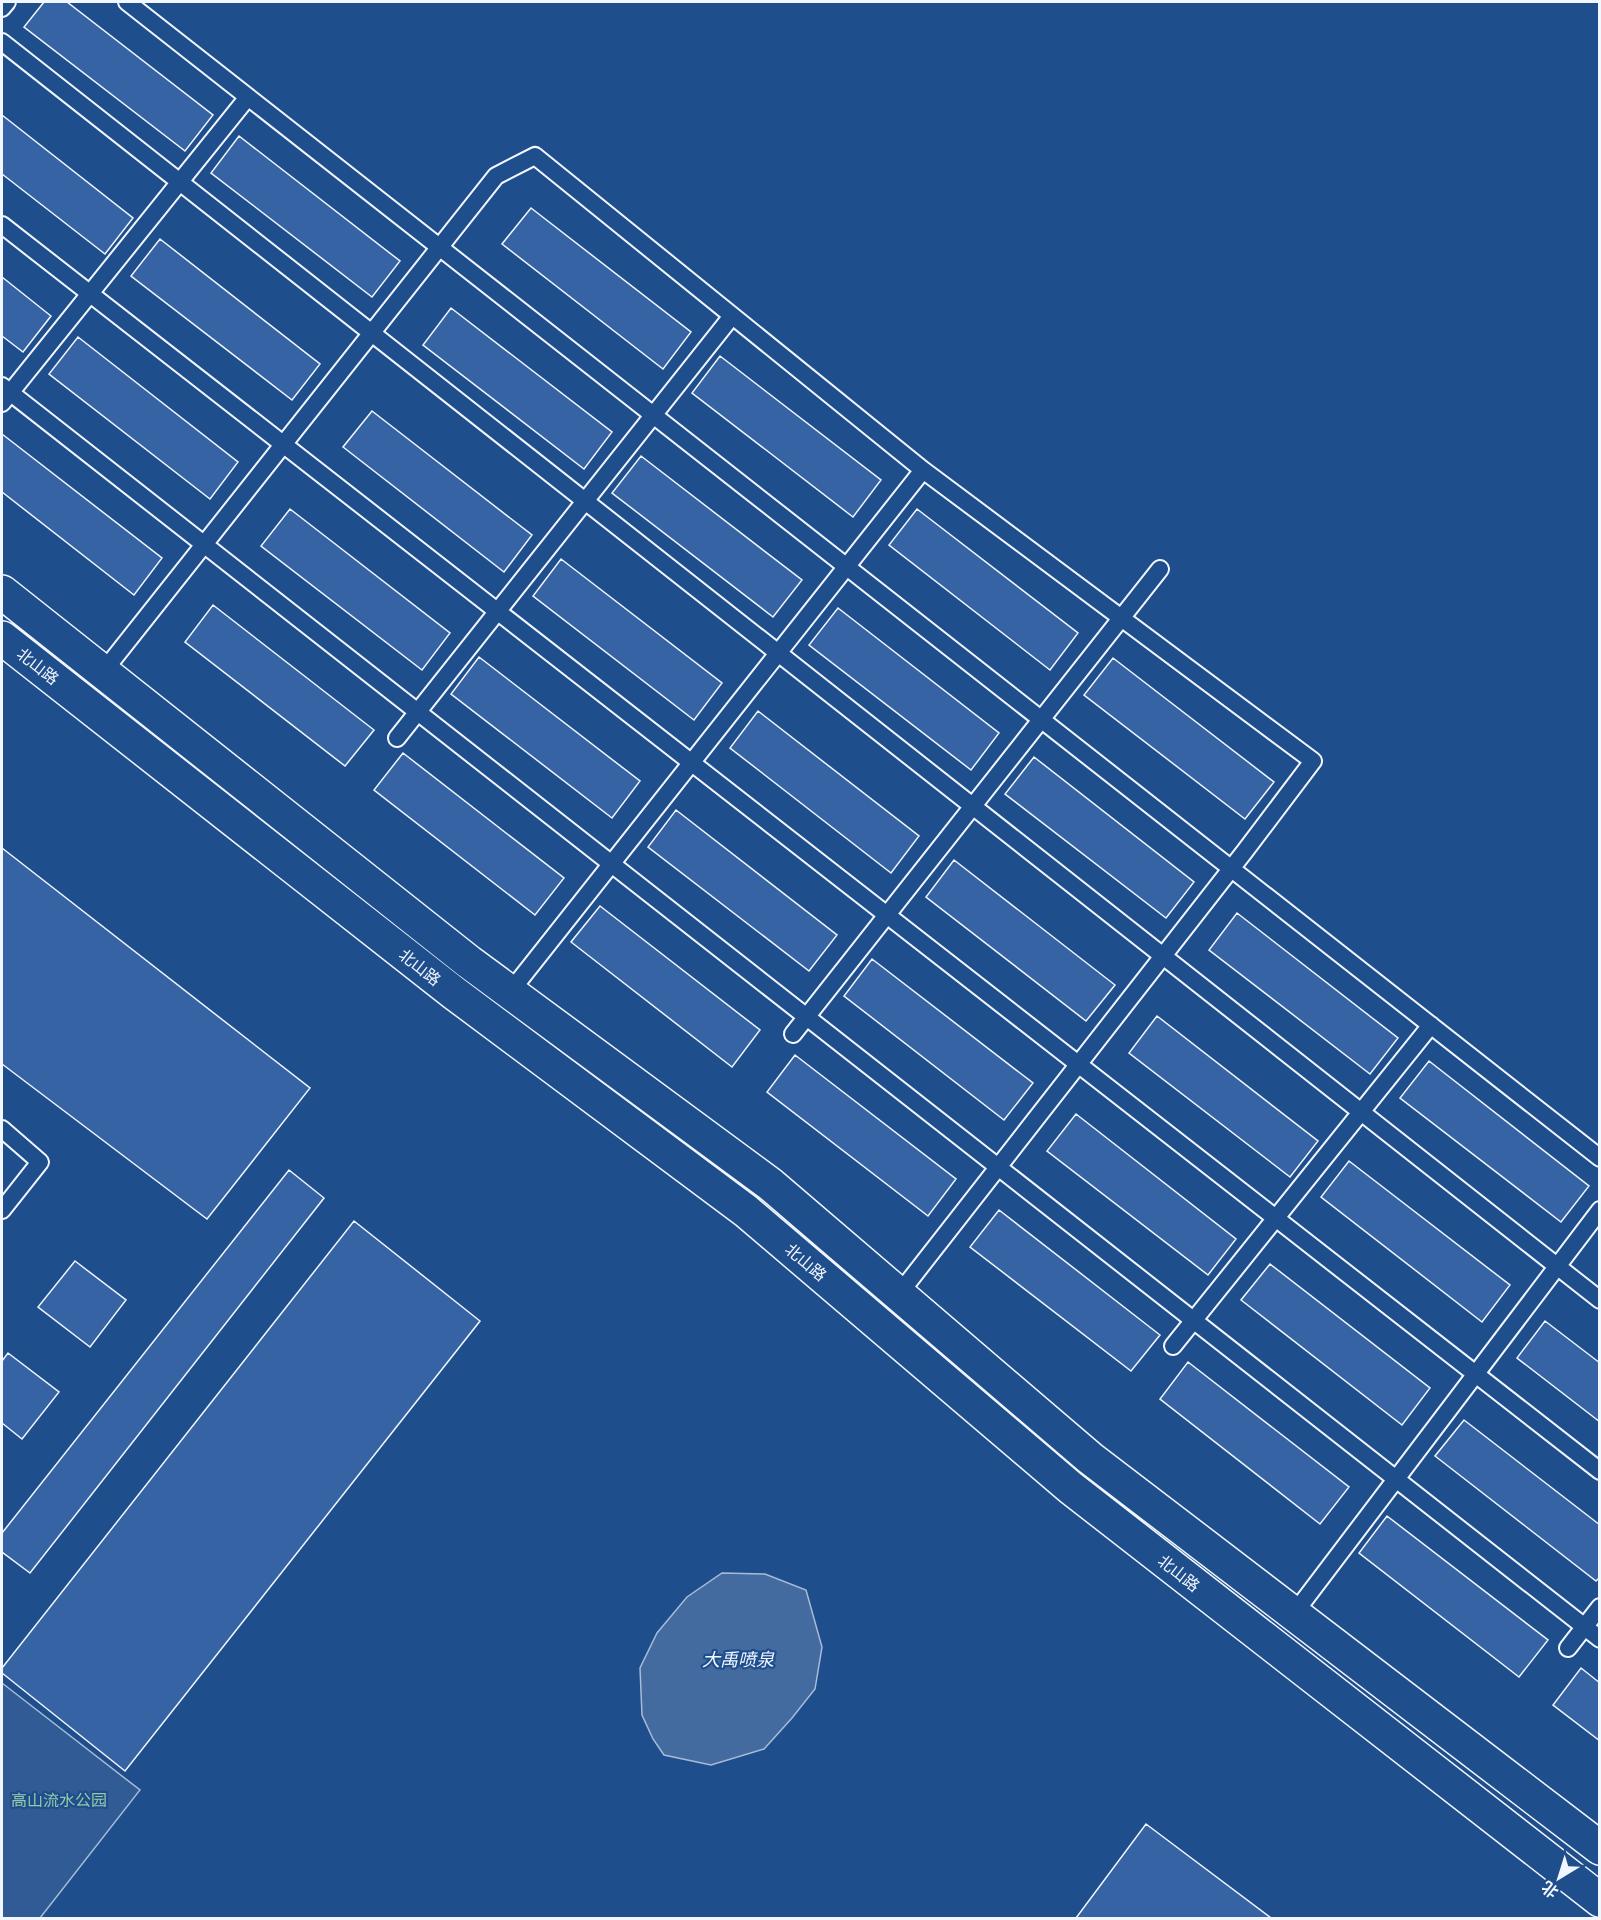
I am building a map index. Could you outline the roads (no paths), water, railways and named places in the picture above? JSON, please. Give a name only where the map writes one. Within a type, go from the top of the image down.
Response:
[{"type":"street","points":[[2,592],[460,954],[770,1184],[1090,1458],[1599,1848]]},
{"type":"street","name":"北山路","points":[[2,638],[454,993],[746,1211],[1071,1488],[1599,1900]]},
{"type":"lane","points":[[2,8],[7,2]]},
{"type":"lane","points":[[127,2],[1599,1158]]},
{"type":"lane","points":[[2,42],[1599,1300]]},
{"type":"lane","points":[[248,97],[89,293],[4,393],[204,545],[1599,1639]]},
{"type":"lane","points":[[103,672],[496,176],[535,156],[923,470],[1313,761],[899,1294]]},
{"type":"lane","points":[[2,225],[1599,1471]]},
{"type":"lane","points":[[397,738],[732,315]]},
{"type":"lane","points":[[510,992],[923,470]]},
{"type":"lane","points":[[794,1034],[1160,569]]},
{"type":"lane","points":[[1173,1346],[1431,1025]]},
{"type":"lane","points":[[2,1129],[40,1162],[2,1210]]},
{"type":"lane","points":[[1293,1615],[1599,1210]]},
{"type":"lane","points":[[1568,1648],[1599,1607]]},
{"type":"water","name":"大禹喷泉","points":[[722,1573],[765,1574],[806,1590],[822,1647],[815,1689],[764,1749],[711,1765],[664,1755],[653,1739],[642,1715],[640,1668],[657,1633],[687,1597]]},
{"type":"park label","name":"高山流水公园","points":[[59,1800]]}]
